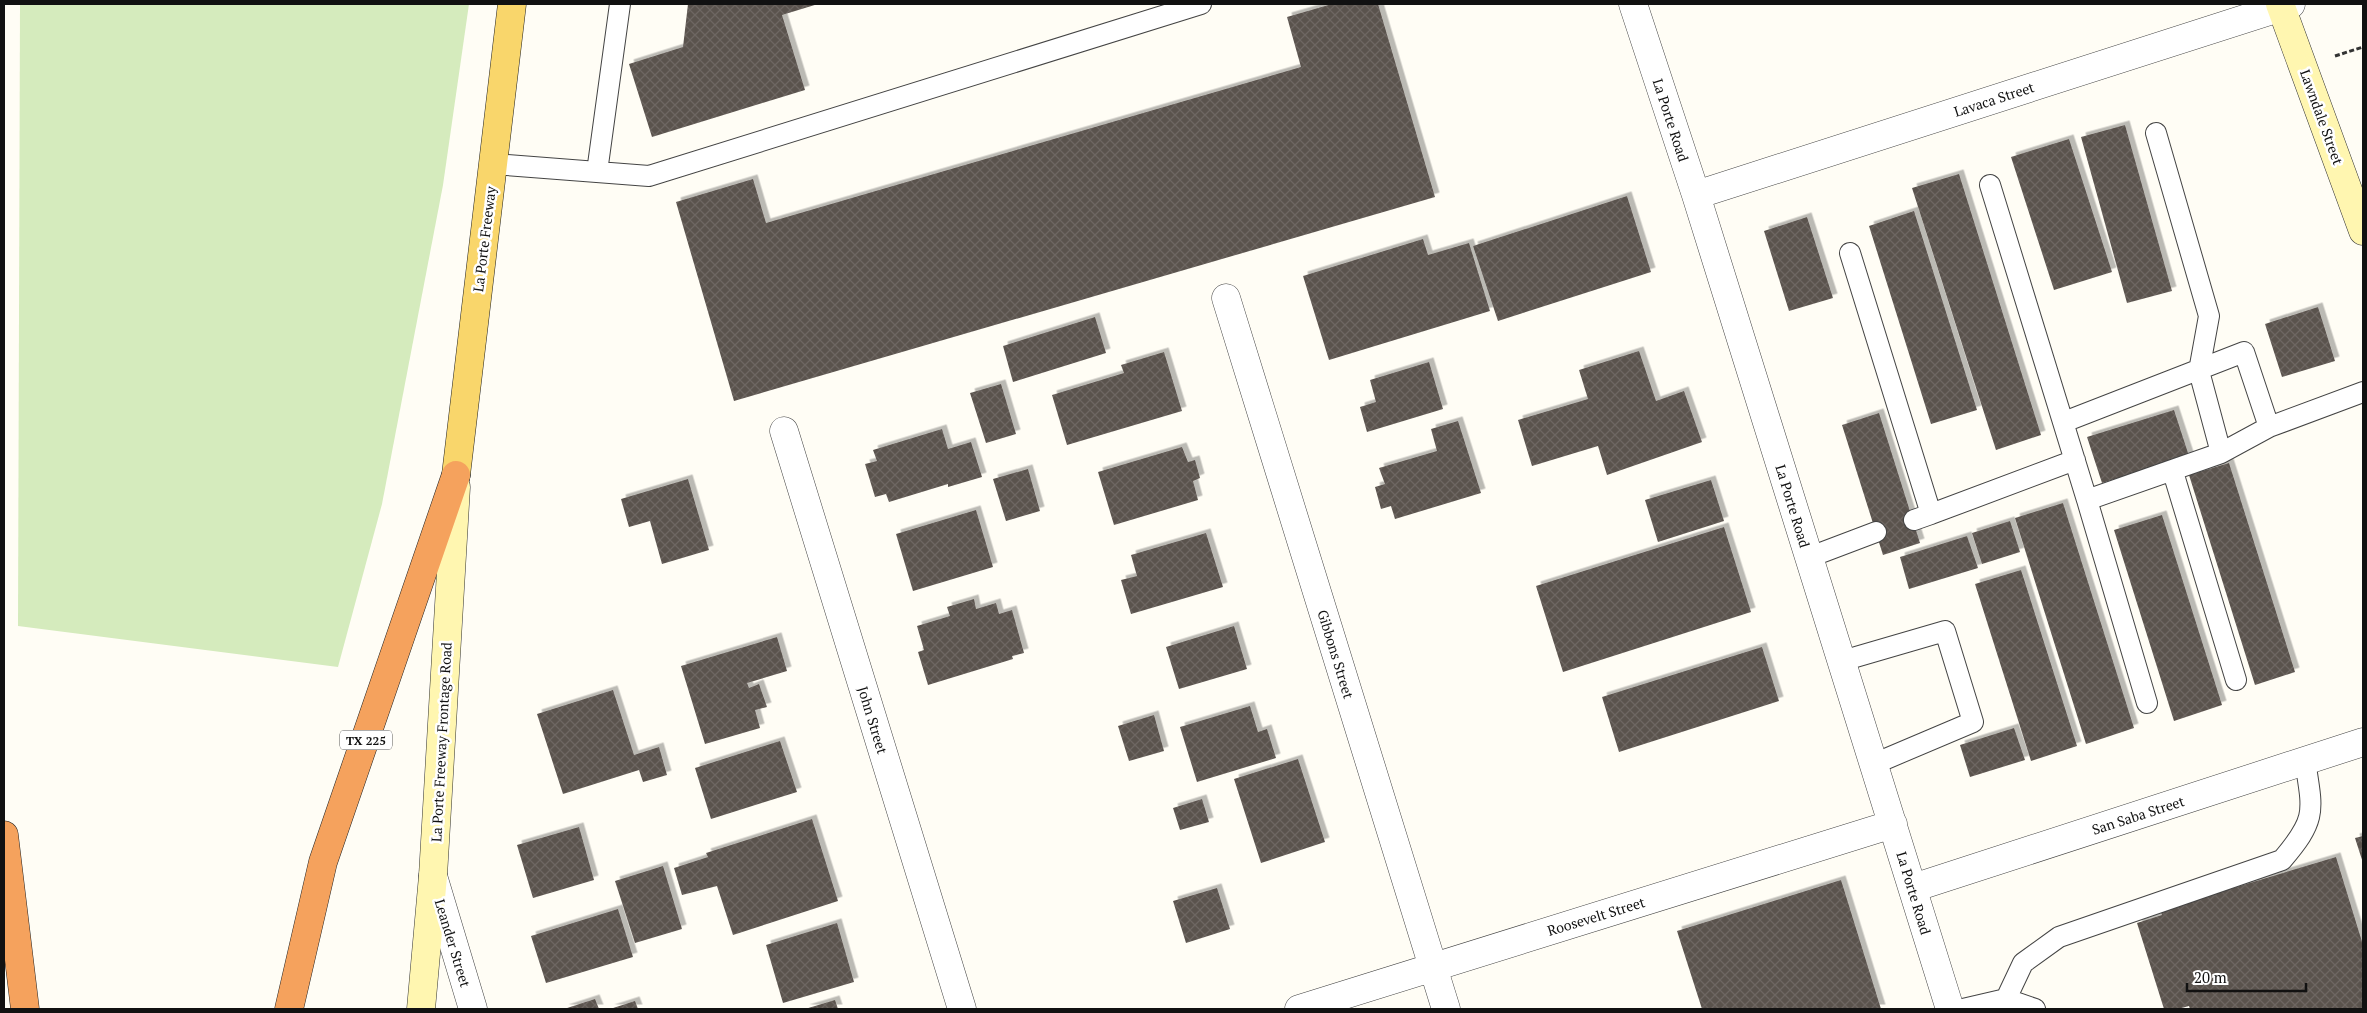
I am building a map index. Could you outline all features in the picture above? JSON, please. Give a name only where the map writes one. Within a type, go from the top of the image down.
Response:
[{"type":"highway","name":"TX 225","points":[[289,1009],[323,862],[456,475]]},
{"type":"highway","points":[[4,835],[25,1009]]},
{"type":"main road","name":"La Porte Freeway","points":[[456,475],[512,4]]},
{"type":"main road","name":"Lawndale Street","points":[[2284,5],[2363,231]]},
{"type":"main road","name":"La Porte Freeway Frontage Road","points":[[421,1009],[433,876],[456,475]]},
{"type":"street","name":"La Porte Road","points":[[1633,4],[1696,195],[1950,1009]]},
{"type":"street","name":"Lavaca Street","points":[[1696,195],[2284,5]]},
{"type":"street","name":"Gibbons Street","points":[[1226,298],[1446,1009]]},
{"type":"street","name":"John Street","points":[[784,431],[962,1009]]},
{"type":"street","name":"San Saba Street","points":[[1912,888],[2363,742]]},
{"type":"street","name":"Roosevelt Street","points":[[1300,1009],[1893,824]]},
{"type":"street","name":"Leander Street","points":[[433,876],[473,1009]]},
{"type":"lane","points":[[597,172],[620,4]]},
{"type":"lane","points":[[493,164],[649,176],[1201,4]]},
{"type":"lane","points":[[2156,133],[2209,316],[2199,371],[2221,453]]},
{"type":"lane","points":[[1990,184],[2064,422],[2147,703]]},
{"type":"lane","points":[[1850,253],[1922,517],[2075,460]]},
{"type":"lane","points":[[2064,422],[2244,352],[2270,427]]},
{"type":"lane","points":[[2087,500],[2173,472],[2221,453],[2270,427],[2363,392]]},
{"type":"lane","points":[[2173,472],[2236,680]]},
{"type":"lane","points":[[1810,557],[1876,532]]},
{"type":"lane","points":[[1842,661],[1945,631],[1973,722],[1874,764]]},
{"type":"lane","points":[[2006,999],[2023,963],[2059,937],[2282,860],[2301,837],[2312,809],[2305,761]]},
{"type":"lane","points":[[1963,1009],[2006,999],[2035,1009]]},
{"type":"path","points":[[2333,56],[2363,47]]},
{"type":"green space","points":[[20,4],[469,4],[443,185],[382,504],[338,667],[18,626]]},
{"type":"building","points":[[688,4],[818,4],[782,15],[805,90],[652,137],[629,64],[683,47]]},
{"type":"building","points":[[1332,4],[1378,4],[1435,197],[734,401],[676,202],[753,179],[766,223],[1301,67],[1287,17]]},
{"type":"building","points":[[2125,125],[2172,291],[2127,303],[2081,137]]},
{"type":"building","points":[[2069,139],[2112,272],[2054,290],[2011,157]]},
{"type":"building","points":[[1959,174],[2041,435],[1996,450],[1912,188]]},
{"type":"building","points":[[1627,196],[1651,272],[1498,321],[1473,246]]},
{"type":"building","points":[[1914,211],[1977,410],[1931,424],[1869,226]]},
{"type":"building","points":[[1807,217],[1833,298],[1789,311],[1764,231]]},
{"type":"building","points":[[1423,239],[1428,255],[1469,243],[1490,311],[1329,360],[1303,276]]},
{"type":"building","points":[[2318,307],[2335,361],[2282,377],[2265,324]]},
{"type":"building","points":[[1095,317],[1106,353],[1013,382],[1003,346]]},
{"type":"building","points":[[1639,351],[1656,401],[1684,391],[1702,442],[1607,475],[1598,446],[1532,466],[1518,420],[1588,399],[1579,370]]},
{"type":"building","points":[[1164,352],[1182,411],[1067,445],[1052,395],[1124,373],[1121,365]]},
{"type":"building","points":[[1429,362],[1443,409],[1367,432],[1360,407],[1376,402],[1370,380]]},
{"type":"building","points":[[1001,384],[1016,434],[986,443],[970,393]]},
{"type":"building","points":[[2174,410],[2189,456],[2102,483],[2087,437]]},
{"type":"building","points":[[1879,413],[1920,543],[1883,555],[1842,425]]},
{"type":"building","points":[[1458,421],[1481,493],[1395,519],[1391,506],[1381,509],[1375,487],[1385,484],[1379,468],[1437,451],[1431,429]]},
{"type":"building","points":[[942,429],[948,449],[971,442],[982,477],[948,487],[948,484],[889,502],[886,494],[875,497],[865,464],[877,461],[873,450]]},
{"type":"building","points":[[1182,447],[1188,462],[1195,460],[1200,478],[1193,481],[1198,500],[1114,525],[1098,472]]},
{"type":"building","points":[[2229,463],[2295,672],[2255,685],[2189,475]]},
{"type":"building","points":[[1028,469],[1040,511],[1006,521],[993,479]]},
{"type":"building","points":[[688,479],[709,550],[662,564],[650,521],[629,527],[621,499]]},
{"type":"building","points":[[1711,480],[1724,521],[1658,542],[1645,500]]},
{"type":"building","points":[[2063,503],[2134,728],[2086,744],[2015,518]]},
{"type":"building","points":[[976,510],[993,567],[913,591],[896,534]]},
{"type":"building","points":[[2162,515],[2222,705],[2174,721],[2114,530]]},
{"type":"building","points":[[2010,521],[2020,552],[1982,564],[1972,533]]},
{"type":"building","points":[[1724,527],[1751,612],[1563,672],[1536,586]]},
{"type":"building","points":[[1206,533],[1223,587],[1131,614],[1121,580],[1137,576],[1131,555]]},
{"type":"building","points":[[1967,536],[1978,568],[1909,589],[1900,557]]},
{"type":"building","points":[[2021,570],[2077,746],[2031,761],[1975,584]]},
{"type":"building","points":[[974,599],[976,609],[996,603],[999,614],[1012,610],[1024,653],[1012,656],[1013,659],[928,685],[918,652],[924,650],[917,626],[950,616],[947,607]]},
{"type":"building","points":[[1234,626],[1247,669],[1179,689],[1166,647]]},
{"type":"building","points":[[777,637],[787,671],[747,683],[749,688],[759,684],[767,707],[755,710],[760,728],[705,744],[681,666]]},
{"type":"building","points":[[1762,647],[1779,701],[1619,752],[1602,697]]},
{"type":"building","points":[[613,690],[634,755],[659,747],[667,775],[643,782],[639,770],[563,794],[537,714]]},
{"type":"building","points":[[1250,706],[1258,732],[1267,729],[1276,758],[1197,782],[1180,727]]},
{"type":"building","points":[[1154,715],[1164,751],[1129,761],[1118,726]]},
{"type":"building","points":[[2014,728],[2025,760],[1970,777],[1960,745]]},
{"type":"building","points":[[780,741],[797,792],[711,819],[695,768]]},
{"type":"building","points":[[1298,759],[1325,842],[1261,863],[1234,779]]},
{"type":"building","points":[[1202,799],[1209,822],[1180,830],[1173,808]]},
{"type":"building","points":[[812,819],[838,901],[733,935],[717,886],[682,895],[674,868],[708,857],[706,853]]},
{"type":"building","points":[[579,827],[594,880],[533,898],[517,845]]},
{"type":"building","points":[[2363,836],[2363,863],[2355,838]]},
{"type":"building","points":[[2336,857],[2363,945],[2363,1009],[2190,1009],[2189,1006],[2178,1009],[2164,1009],[2137,923],[2162,915],[2160,910]]},
{"type":"building","points":[[663,866],[682,929],[635,943],[615,881]]},
{"type":"building","points":[[1841,880],[1881,1009],[1702,1009],[1677,931]]},
{"type":"building","points":[[1217,888],[1230,929],[1186,943],[1173,901]]},
{"type":"building","points":[[618,909],[633,957],[546,983],[531,936]]},
{"type":"building","points":[[837,923],[854,982],[783,1003],[766,945]]},
{"type":"building","points":[[595,999],[599,1009],[564,1009]]},
{"type":"building","points":[[835,1000],[838,1009],[805,1009]]},
{"type":"building","points":[[635,1001],[638,1009],[610,1009]]}]
